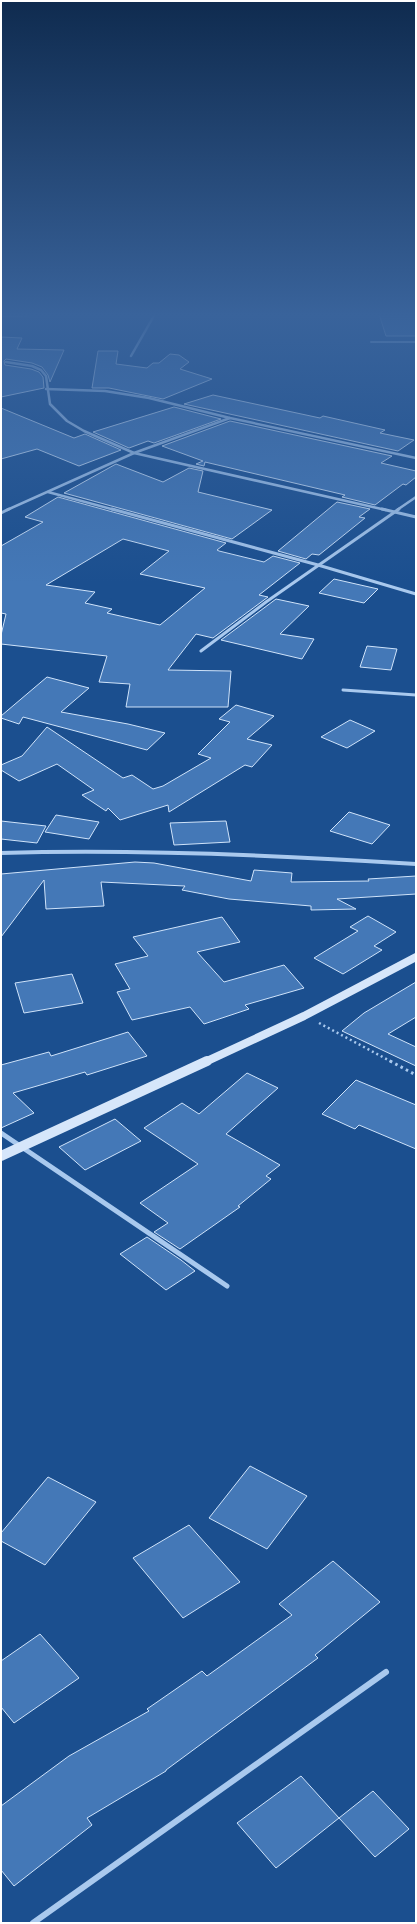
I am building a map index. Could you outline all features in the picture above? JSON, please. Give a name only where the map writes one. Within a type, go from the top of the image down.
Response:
[{"type":"street","points":[[50,404],[67,421],[84,431],[134,453],[416,518]]},
{"type":"street","points":[[170,404],[416,458]]},
{"type":"street","points":[[1,512],[134,453],[230,418]]},
{"type":"street","points":[[48,492],[318,565],[416,594]]},
{"type":"street","points":[[201,651],[318,565],[416,497]]},
{"type":"street","points":[[343,690],[416,695]]},
{"type":"street","points":[[1,853],[68,851],[171,852],[300,856],[416,864]]},
{"type":"street","points":[[1,1156],[304,1016],[416,957]]},
{"type":"street","points":[[1,1133],[227,1286]]},
{"type":"street","points":[[33,1923],[386,1672]]},
{"type":"path","points":[[304,1016],[416,1075]]},
{"type":"building","points":[[184,404],[254,404],[320,418],[323,416],[385,430],[380,433],[414,440],[398,451]]},
{"type":"building","points":[[174,407],[221,419],[154,443],[148,441],[129,448],[93,432]]},
{"type":"building","points":[[1,408],[74,438],[85,434],[121,450],[79,466],[37,449],[1,459]]},
{"type":"building","points":[[230,421],[392,456],[381,463],[416,471],[416,477],[406,485],[403,484],[375,505],[342,497],[345,495],[205,462],[204,466],[196,464],[203,461],[162,446]]},
{"type":"building","points":[[116,464],[163,482],[189,468],[203,471],[198,492],[272,510],[232,539],[64,493]]},
{"type":"building","points":[[58,497],[226,543],[217,550],[219,551],[264,562],[273,556],[300,563],[259,595],[268,597],[213,638],[196,634],[168,670],[231,671],[228,707],[126,707],[130,684],[99,682],[107,656],[1,644],[1,635],[6,614],[1,613],[1,546],[43,522],[25,517]],"holes":[[[123,539],[169,551],[140,574],[205,588],[160,625],[107,613],[112,609],[85,603],[95,592],[46,585]]]},
{"type":"building","points":[[337,502],[370,509],[359,517],[365,518],[319,555],[312,554],[306,559],[278,551]]},
{"type":"building","points":[[334,579],[378,589],[364,603],[319,593]]},
{"type":"building","points":[[276,599],[309,606],[280,634],[314,639],[302,659],[221,640]]},
{"type":"building","points":[[367,646],[397,649],[391,670],[360,667]]},
{"type":"building","points":[[47,677],[89,688],[61,712],[128,724],[165,733],[147,750],[23,717],[19,724],[1,718],[1,716]]},
{"type":"building","points":[[236,705],[274,716],[247,739],[272,745],[252,767],[245,765],[169,812],[168,805],[120,820],[108,808],[106,811],[82,795],[94,790],[57,764],[19,781],[1,770],[1,765],[22,756],[47,727],[123,778],[132,775],[153,789],[163,786],[211,758],[198,754],[230,722],[219,719]]},
{"type":"building","points":[[350,720],[375,731],[347,748],[321,737]]},
{"type":"building","points":[[349,812],[390,825],[372,844],[330,831]]},
{"type":"building","points":[[56,815],[99,822],[89,839],[45,832]]},
{"type":"building","points":[[1,821],[46,826],[37,843],[1,839]]},
{"type":"building","points":[[226,821],[230,842],[174,845],[170,823]]},
{"type":"building","points":[[135,862],[154,863],[251,881],[254,870],[292,873],[291,882],[369,881],[368,879],[416,876],[416,894],[337,899],[356,909],[311,910],[311,906],[229,899],[182,890],[185,886],[101,882],[104,906],[46,909],[44,880],[1,937],[1,874]]},
{"type":"building","points":[[368,916],[396,932],[374,946],[382,950],[343,974],[314,958],[358,931],[350,927]]},
{"type":"building","points":[[222,917],[240,942],[197,952],[224,982],[284,965],[304,988],[245,1005],[249,1009],[204,1024],[190,1007],[132,1020],[117,992],[130,989],[115,964],[148,956],[133,937]]},
{"type":"building","points":[[72,974],[83,1003],[24,1013],[15,983]]},
{"type":"building","points":[[416,982],[416,1017],[388,1034],[416,1047],[416,1066],[342,1031],[364,1013]]},
{"type":"building","points":[[128,1032],[147,1056],[87,1075],[85,1072],[13,1093],[34,1113],[1,1128],[1,1065],[49,1052],[51,1056]]},
{"type":"building","points":[[247,1073],[278,1088],[226,1134],[280,1165],[266,1176],[271,1179],[238,1206],[240,1207],[180,1249],[154,1232],[168,1223],[140,1203],[198,1164],[144,1128],[182,1103],[199,1114]]},
{"type":"building","points":[[356,1080],[416,1105],[416,1149],[359,1125],[355,1129],[322,1114]]},
{"type":"building","points":[[115,1119],[141,1141],[85,1170],[59,1147]]},
{"type":"building","points":[[147,1237],[195,1271],[166,1290],[120,1254]]},
{"type":"building","points":[[250,1466],[307,1496],[267,1549],[209,1518]]},
{"type":"building","points":[[48,1477],[96,1502],[45,1565],[1,1541],[1,1533]]},
{"type":"building","points":[[189,1525],[240,1582],[183,1618],[133,1558]]},
{"type":"building","points":[[333,1561],[380,1602],[315,1655],[318,1658],[166,1771],[87,1818],[92,1825],[14,1886],[1,1870],[1,1806],[69,1756],[149,1711],[147,1709],[202,1671],[207,1676],[292,1615],[279,1604]]},
{"type":"building","points":[[40,1634],[79,1678],[14,1723],[1,1707],[1,1661]]},
{"type":"building","points":[[301,1776],[339,1818],[276,1868],[237,1823]]},
{"type":"building","points":[[373,1791],[409,1829],[375,1857],[339,1818]]}]
